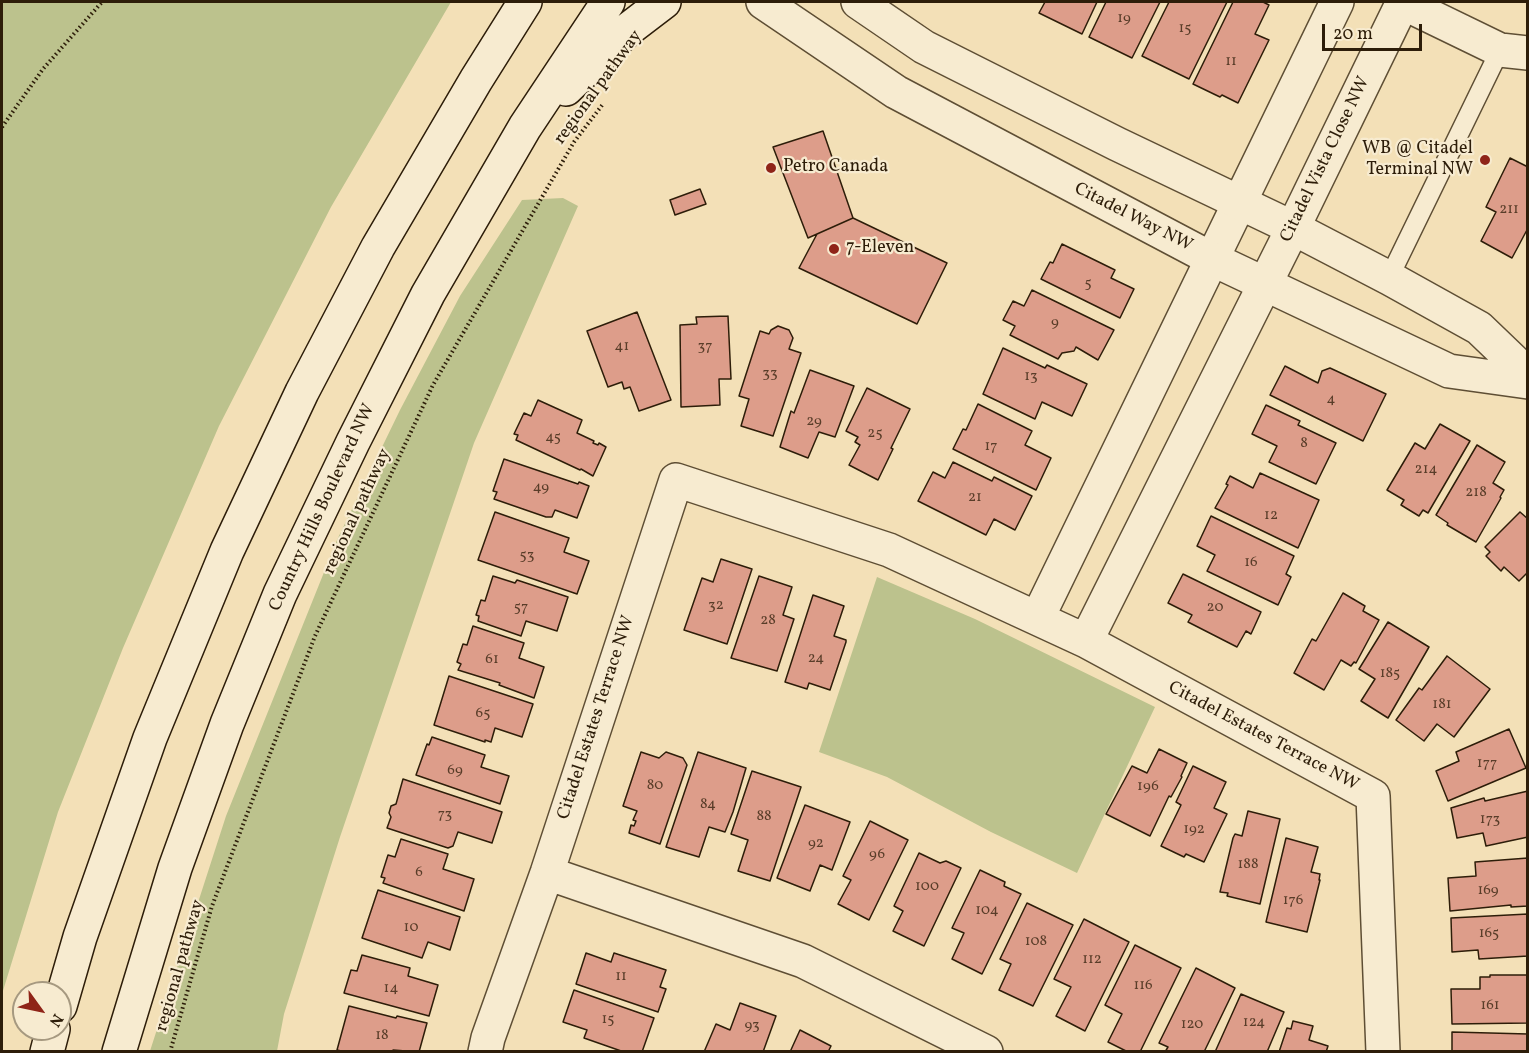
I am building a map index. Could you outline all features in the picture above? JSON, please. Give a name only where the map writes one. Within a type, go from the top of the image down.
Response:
[{"type":"street","points":[[67,981],[80,937],[150,738],[226,551],[302,392],[378,248],[476,80],[525,2]]},
{"type":"street","name":"Country Hills Boulevard NW","points":[[119,1052],[175,868],[227,724],[280,594],[428,294],[525,127],[608,2]]},
{"type":"street","points":[[525,127],[626,31],[664,2]]},
{"type":"street","name":"Citadel Way NW","points":[[763,2],[896,92],[1212,259],[1449,371],[1527,382]]},
{"type":"street","points":[[858,2],[924,47],[1117,144],[1293,228],[1479,328],[1527,375]]},
{"type":"street","points":[[1038,617],[1337,2]]},
{"type":"street","name":"Citadel Vista Close NW","points":[[1265,285],[1402,2],[1514,52]]},
{"type":"street","points":[[1086,641],[1265,285]]},
{"type":"street","name":"Citadel Estates Terrace NW","points":[[547,873],[676,480],[890,550],[1038,617],[1373,796],[1383,1052]]},
{"type":"street","points":[[485,1052],[547,873],[803,961],[986,1052]]},
{"type":"lane","points":[[1389,278],[1514,52]]},
{"type":"path","points":[[2,127],[43,69],[102,2]]},
{"type":"path","name":"regional pathway","points":[[170,1052],[212,906],[315,636],[433,385],[574,142],[610,94]]},
{"type":"green space","points":[[2,2],[451,2],[331,207],[219,426],[123,648],[58,812],[2,994]]},
{"type":"green space","points":[[563,198],[578,206],[474,443],[340,837],[284,1014],[277,1051],[150,1051],[226,816],[337,540],[400,410],[460,296],[522,200]]},
{"type":"green space","points":[[877,577],[975,619],[1155,707],[1077,873],[991,832],[887,777],[819,752]]},
{"type":"building","points":[[1045,2],[1097,2],[1082,34],[1039,13]]},
{"type":"building","points":[[1106,2],[1160,2],[1132,58],[1089,37]]},
{"type":"building","points":[[1169,2],[1227,2],[1189,79],[1142,56]]},
{"type":"building","points":[[1233,2],[1263,2],[1269,5],[1255,34],[1269,40],[1238,103],[1193,84]]},
{"type":"building","points":[[823,131],[853,218],[808,238],[773,147]]},
{"type":"building","points":[[1510,158],[1528,167],[1528,228],[1512,258],[1481,241],[1496,212],[1486,207]]},
{"type":"building","points":[[700,189],[706,204],[675,215],[670,200]]},
{"type":"building","points":[[853,218],[947,263],[917,324],[799,268],[817,234]]},
{"type":"building","points":[[1062,244],[1115,270],[1111,278],[1134,289],[1120,318],[1041,279],[1050,262],[1053,263]]},
{"type":"building","points":[[1032,290],[1114,330],[1098,360],[1076,347],[1074,351],[1062,353],[1058,359],[1010,335],[1015,326],[1003,320],[1013,301],[1024,306]]},
{"type":"building","points":[[637,312],[671,400],[639,411],[630,387],[624,389],[622,382],[608,387],[587,331]]},
{"type":"building","points":[[728,316],[731,379],[719,379],[720,405],[681,407],[680,325],[697,324],[696,317]]},
{"type":"building","points":[[778,326],[789,330],[793,338],[789,349],[801,353],[773,436],[741,426],[749,399],[739,396],[760,331],[769,334]]},
{"type":"building","points":[[1003,348],[1045,368],[1047,365],[1087,384],[1072,416],[1042,402],[1035,419],[983,394]]},
{"type":"building","points":[[1285,366],[1318,383],[1322,371],[1330,368],[1386,394],[1363,441],[1270,395]]},
{"type":"building","points":[[810,370],[854,386],[835,437],[819,432],[808,458],[780,447],[791,411],[794,413]]},
{"type":"building","points":[[867,388],[910,409],[878,480],[849,465],[860,445],[855,442],[858,437],[846,431]]},
{"type":"building","points":[[538,400],[582,420],[577,433],[594,441],[593,443],[606,447],[593,476],[516,440],[518,435],[514,434],[524,413],[531,416]]},
{"type":"building","points":[[978,404],[1032,431],[1025,445],[1051,458],[1036,490],[953,449],[963,429],[966,430]]},
{"type":"building","points":[[1266,405],[1300,421],[1298,425],[1336,443],[1316,484],[1269,462],[1277,446],[1252,434]]},
{"type":"building","points":[[1440,424],[1470,441],[1428,513],[1423,510],[1419,516],[1401,505],[1404,500],[1387,490],[1415,443],[1425,449]]},
{"type":"building","points":[[1477,445],[1505,462],[1493,483],[1504,490],[1476,542],[1447,525],[1448,523],[1436,515]]},
{"type":"building","points":[[504,459],[589,486],[577,518],[555,510],[552,517],[546,517],[494,499],[497,492],[493,491]]},
{"type":"building","points":[[953,462],[992,481],[994,477],[1032,496],[1015,530],[994,519],[986,535],[918,501],[933,472],[945,478]]},
{"type":"building","points":[[1260,473],[1319,500],[1298,548],[1215,508],[1228,485],[1226,484],[1230,476],[1253,488]]},
{"type":"building","points":[[495,512],[569,538],[564,552],[589,561],[577,594],[478,560]]},
{"type":"building","points":[[1520,512],[1528,519],[1528,572],[1519,581],[1504,567],[1501,571],[1486,556],[1490,552],[1485,547]]},
{"type":"building","points":[[1211,516],[1294,556],[1286,574],[1291,577],[1278,605],[1207,571],[1215,555],[1197,546]]},
{"type":"building","points":[[721,559],[752,569],[727,644],[684,630],[702,578],[713,582]]},
{"type":"building","points":[[1183,574],[1261,612],[1251,634],[1246,631],[1237,647],[1188,622],[1192,615],[1168,603]]},
{"type":"building","points":[[493,576],[515,583],[517,580],[568,597],[557,631],[526,621],[521,636],[478,621],[479,616],[476,615],[481,600],[485,601]]},
{"type":"building","points":[[759,576],[792,587],[783,615],[794,619],[777,671],[731,658]]},
{"type":"building","points":[[1343,593],[1365,606],[1363,611],[1379,620],[1356,663],[1354,662],[1351,666],[1341,660],[1324,690],[1294,673],[1312,639],[1316,641]]},
{"type":"building","points":[[813,595],[844,606],[834,636],[846,642],[830,690],[809,683],[807,689],[785,682]]},
{"type":"building","points":[[1388,622],[1429,647],[1388,718],[1361,701],[1375,679],[1359,669]]},
{"type":"building","points":[[473,626],[524,643],[519,658],[544,667],[534,698],[499,685],[500,683],[458,670],[461,664],[457,662],[463,644],[467,645]]},
{"type":"building","points":[[1447,656],[1490,689],[1454,737],[1437,724],[1424,741],[1396,720],[1419,688],[1422,690]]},
{"type":"building","points":[[449,676],[533,704],[522,737],[495,728],[491,742],[485,740],[485,742],[434,725]]},
{"type":"building","points":[[1509,729],[1526,768],[1448,801],[1436,771],[1459,761],[1456,752]]},
{"type":"building","points":[[432,737],[485,755],[481,767],[509,776],[500,804],[416,775],[427,744],[429,745]]},
{"type":"building","points":[[1159,749],[1187,763],[1182,777],[1171,797],[1169,796],[1150,836],[1106,814],[1132,766],[1147,773]]},
{"type":"building","points":[[641,752],[659,758],[666,752],[683,758],[687,765],[660,844],[629,833],[631,825],[634,826],[636,821],[633,820],[637,811],[623,806]]},
{"type":"building","points":[[698,752],[746,768],[725,832],[709,827],[699,857],[666,847]]},
{"type":"building","points":[[1193,766],[1226,782],[1214,808],[1227,814],[1204,862],[1186,854],[1184,857],[1161,846],[1181,805],[1176,802]]},
{"type":"building","points":[[752,771],[801,787],[770,881],[738,871],[748,840],[731,834]]},
{"type":"building","points":[[403,779],[502,812],[492,843],[458,832],[453,846],[448,848],[387,828],[391,817],[389,813],[391,806],[396,804]]},
{"type":"building","points":[[1528,791],[1528,837],[1486,846],[1483,833],[1457,838],[1451,808],[1484,798],[1485,801]]},
{"type":"building","points":[[805,805],[850,822],[832,870],[820,865],[810,891],[777,878]]},
{"type":"building","points":[[1248,811],[1280,819],[1260,904],[1227,896],[1228,893],[1220,892],[1233,838],[1235,834],[1242,836]]},
{"type":"building","points":[[870,821],[908,840],[869,920],[838,904],[851,880],[843,876]]},
{"type":"building","points":[[1286,838],[1318,847],[1311,872],[1320,874],[1320,880],[1307,932],[1266,922]]},
{"type":"building","points":[[401,839],[448,854],[443,869],[474,879],[464,911],[383,883],[385,878],[381,877],[388,855],[395,857]]},
{"type":"building","points":[[919,853],[940,863],[946,861],[961,868],[924,946],[893,931],[903,911],[894,906]]},
{"type":"building","points":[[1528,858],[1528,906],[1511,907],[1511,905],[1450,911],[1448,878],[1476,876],[1475,862]]},
{"type":"building","points":[[980,870],[1005,882],[1004,886],[1021,894],[982,974],[952,959],[964,933],[952,928]]},
{"type":"building","points":[[378,890],[460,917],[450,950],[428,942],[422,958],[362,938]]},
{"type":"building","points":[[1027,903],[1073,925],[1033,1006],[999,990],[1011,964],[1000,959]]},
{"type":"building","points":[[1528,914],[1528,956],[1479,959],[1478,950],[1452,952],[1451,918]]},
{"type":"building","points":[[1084,919],[1129,942],[1085,1031],[1056,1016],[1071,987],[1054,979]]},
{"type":"building","points":[[1135,945],[1181,968],[1140,1052],[1128,1052],[1108,1042],[1122,1014],[1105,1005]]},
{"type":"building","points":[[586,953],[611,962],[614,953],[666,970],[660,987],[666,989],[658,1012],[576,984]]},
{"type":"building","points":[[362,955],[410,968],[408,976],[438,985],[429,1016],[344,993],[351,970],[357,971]]},
{"type":"building","points":[[1196,968],[1235,988],[1204,1052],[1165,1052],[1168,1047],[1159,1043]]},
{"type":"building","points":[[1490,975],[1528,975],[1528,1023],[1452,1024],[1451,989],[1480,989],[1480,977],[1490,977]]},
{"type":"building","points":[[574,990],[654,1018],[642,1052],[624,1052],[584,1038],[587,1030],[563,1022]]},
{"type":"building","points":[[1241,994],[1284,1012],[1267,1052],[1215,1052]]},
{"type":"building","points":[[740,1003],[776,1016],[763,1052],[704,1052],[716,1024],[730,1030]]},
{"type":"building","points":[[349,1006],[427,1023],[419,1052],[393,1050],[392,1052],[345,1052],[337,1050]]},
{"type":"building","points":[[1293,1021],[1313,1026],[1309,1040],[1328,1046],[1326,1052],[1279,1052],[1287,1028],[1291,1029]]},
{"type":"building","points":[[800,1030],[831,1046],[828,1052],[790,1052]]},
{"type":"building","points":[[1452,1032],[1528,1034],[1528,1052],[1452,1052]]},
{"type":"place","name":"WB @ Citadel Terminal NW","points":[[1485,160]]},
{"type":"place","name":"Petro Canada","points":[[771,168]]},
{"type":"place","name":"7-Eleven","points":[[834,249]]}]
